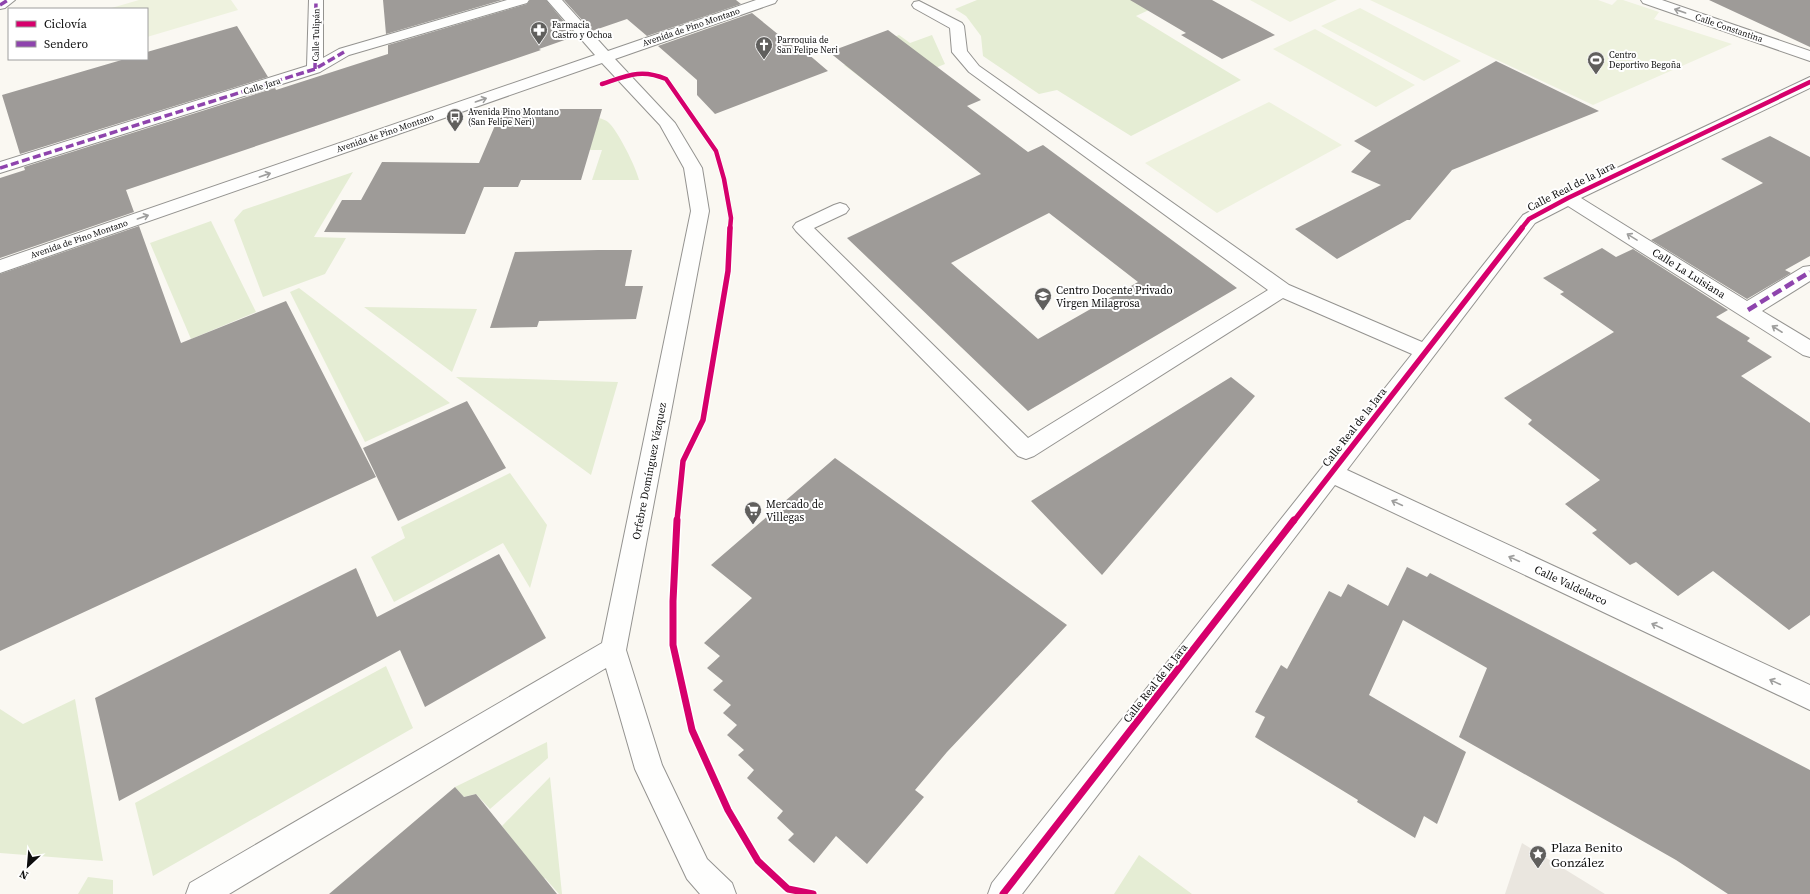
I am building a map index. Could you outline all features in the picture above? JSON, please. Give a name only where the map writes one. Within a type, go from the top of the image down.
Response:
[{"type":"street","points":[[0,5],[8,0]]},
{"type":"street","name":"Calle Tulipán","points":[[315,69],[316,0]]},
{"type":"street","name":"Calle Jara","points":[[0,168],[315,69],[344,52],[522,0]]},
{"type":"street","name":"Orfebre Domínguez Vázquez","points":[[554,0],[667,123],[693,168],[700,211],[613,650],[649,769],[697,869],[721,894]]},
{"type":"street","name":"Avenida de Pino Montano","points":[[0,267],[770,0]]},
{"type":"street","name":"Calle Constantina","points":[[1648,0],[1810,56]]},
{"type":"street","points":[[919,5],[957,26],[960,52],[974,69],[1282,290],[1425,351]]},
{"type":"street","name":"Calle Real de la Jara","points":[[1003,894],[1529,219],[1568,198],[1810,82]]},
{"type":"street","name":"Calle La Luisiana","points":[[1568,198],[1810,350]]},
{"type":"street","points":[[840,209],[802,227],[1026,450],[1282,290]]},
{"type":"street","points":[[1748,310],[1810,272]]},
{"type":"street","name":"Calle Valdelarco","points":[[1332,473],[1810,698]]},
{"type":"street","points":[[201,894],[613,650]]},
{"type":"green space","points":[[139,0],[231,0],[238,10],[148,37],[148,8],[111,8]]},
{"type":"green space","points":[[977,0],[1159,0],[1164,3],[1136,16],[1241,80],[1131,136],[1057,90],[1039,94],[983,56],[981,36],[966,16],[955,9]]},
{"type":"green space","points":[[1250,0],[1337,0],[1290,22]]},
{"type":"green space","name":"Centro Deportivo Begoña","points":[[1370,0],[1598,0],[1612,5],[1617,0],[1623,0],[1659,12],[1654,19],[1732,44],[1593,105]]},
{"type":"green space","points":[[1360,8],[1461,61],[1424,81],[1321,26]]},
{"type":"green space","points":[[1315,29],[1415,85],[1376,107],[1273,49]]},
{"type":"green space","points":[[899,35],[910,43],[932,35],[945,64],[878,91],[844,65],[884,49],[878,44]]},
{"type":"green space","points":[[1269,102],[1342,145],[1217,213],[1145,163]]},
{"type":"green space","points":[[599,118],[607,121],[616,132],[631,159],[639,180],[592,180],[602,150],[589,150]]},
{"type":"green space","points":[[353,172],[314,237],[346,238],[325,274],[263,297],[234,220],[243,210]]},
{"type":"green space","points":[[211,221],[256,312],[191,339],[150,243]]},
{"type":"green space","points":[[299,288],[450,403],[365,442],[290,292]]},
{"type":"green space","points":[[364,307],[477,309],[452,372]]},
{"type":"green space","points":[[456,377],[618,382],[591,475]]},
{"type":"green space","points":[[510,473],[547,525],[530,588],[503,543],[394,602],[371,557],[405,538],[401,527]]},
{"type":"green space","points":[[386,666],[413,728],[153,876],[135,803]]},
{"type":"green space","points":[[75,699],[103,861],[0,853],[0,709],[23,724]]},
{"type":"green space","points":[[547,742],[548,758],[490,809],[476,794],[464,797],[455,787]]},
{"type":"green space","points":[[550,777],[562,894],[559,894],[545,878],[533,885],[510,858],[518,846],[502,826]]},
{"type":"green space","points":[[1139,855],[1192,894],[1114,894]]},
{"type":"green space","points":[[88,877],[113,880],[113,894],[78,894]]},
{"type":"shaded area","name":"Plaza Benito González","points":[[1522,843],[1605,894],[1505,894]]},
{"type":"building","points":[[383,0],[502,0],[386,34]]},
{"type":"building","points":[[530,0],[546,0],[576,36],[539,49],[541,50],[126,190],[134,212],[0,258],[0,178],[25,170],[24,167],[388,54],[388,45],[527,4]]},
{"type":"building","points":[[564,0],[736,0],[741,4],[647,36],[627,19],[592,31]]},
{"type":"building","points":[[1130,0],[1212,0],[1275,35],[1222,59],[1181,35],[1186,33]]},
{"type":"building","points":[[1709,0],[1810,0],[1810,47]]},
{"type":"building","name":"Parroquia de San Felipe Neri","points":[[752,13],[790,44],[794,42],[828,71],[715,114],[697,95],[697,80],[658,46]]},
{"type":"building","points":[[237,26],[268,77],[20,154],[2,95],[122,60],[148,60],[148,52]]},
{"type":"building","points":[[888,30],[981,100],[967,106],[1028,152],[1043,145],[1237,288],[1028,411],[847,238],[981,174],[829,52]],"holes":[[[1049,213],[1138,282],[1038,339],[951,263]]]},
{"type":"building","points":[[1496,61],[1599,111],[1452,170],[1410,220],[1407,220],[1337,259],[1295,229],[1381,185],[1351,172],[1371,151],[1354,141]]},
{"type":"building","points":[[502,109],[602,109],[581,180],[521,180],[518,187],[484,187],[465,234],[324,232],[342,200],[361,200],[382,162],[479,163]]},
{"type":"building","points":[[1770,136],[1810,157],[1810,256],[1785,270],[1791,273],[1747,299],[1651,240],[1763,183],[1721,159]]},
{"type":"building","points":[[139,226],[181,343],[286,301],[376,477],[0,651],[0,274]]},
{"type":"building","points":[[1602,248],[1616,257],[1633,249],[1728,310],[1716,317],[1750,338],[1747,341],[1772,357],[1741,376],[1810,423],[1810,615],[1789,630],[1713,571],[1678,596],[1636,562],[1630,565],[1592,533],[1597,530],[1565,504],[1600,480],[1528,424],[1532,420],[1504,398],[1614,332],[1560,294],[1564,292],[1543,278]]},
{"type":"building","points":[[632,250],[625,286],[643,286],[636,319],[539,321],[537,327],[490,328],[515,252]]},
{"type":"building","points":[[1231,377],[1255,396],[1102,575],[1031,501]]},
{"type":"building","points":[[467,401],[506,468],[398,521],[363,448]]},
{"type":"building","points":[[835,458],[1067,625],[947,752],[915,790],[924,797],[867,864],[836,836],[814,863],[788,840],[794,834],[777,818],[783,811],[747,778],[754,770],[738,755],[744,750],[727,735],[737,725],[723,713],[731,705],[713,690],[723,681],[707,668],[720,656],[704,643],[752,598],[711,565]]},
{"type":"building","points":[[499,554],[546,638],[425,707],[400,650],[119,801],[95,698],[356,568],[377,617]]},
{"type":"building","points":[[1407,567],[1427,577],[1430,573],[1810,770],[1810,894],[1728,894],[1676,860],[1459,737],[1487,668],[1403,620],[1369,695],[1466,752],[1437,824],[1424,816],[1415,838],[1357,802],[1358,800],[1255,737],[1265,717],[1255,712],[1281,665],[1287,669],[1329,591],[1341,597],[1348,584],[1388,606]]},
{"type":"building","points":[[455,787],[464,797],[476,794],[557,894],[329,894]]},
{"type":"marked path","points":[[0,5],[8,0]]},
{"type":"marked path","points":[[315,69],[316,0]]},
{"type":"marked path","points":[[0,168],[315,69],[344,52]]},
{"type":"marked path","points":[[1748,310],[1810,272]]},
{"type":"cycle path","points":[[602,84],[627,75],[641,73],[649,73],[666,79],[716,151],[724,179],[731,218],[728,271],[703,420],[683,461],[679,492],[673,601],[673,645],[692,730],[728,810],[758,861],[788,889],[813,894]]},
{"type":"cycle path","points":[[1003,894],[1529,219],[1568,198],[1810,82]]},
{"type":"place","name":"Farmacia Castro y Ochoa","points":[[539,45]]},
{"type":"place","name":"Parroquia de San Felipe Neri","points":[[764,60]]},
{"type":"place","name":"Centro Deportivo Begoña","points":[[1596,75]]},
{"type":"place","name":"Avenida Pino Montano (San Felipe Neri)","points":[[455,132]]},
{"type":"place","name":"Centro Docente Privado Virgen Milagrosa","points":[[1043,311]]},
{"type":"place","name":"Mercado de Villegas","points":[[753,525]]},
{"type":"place","name":"Plaza Benito González","points":[[1538,869]]}]
